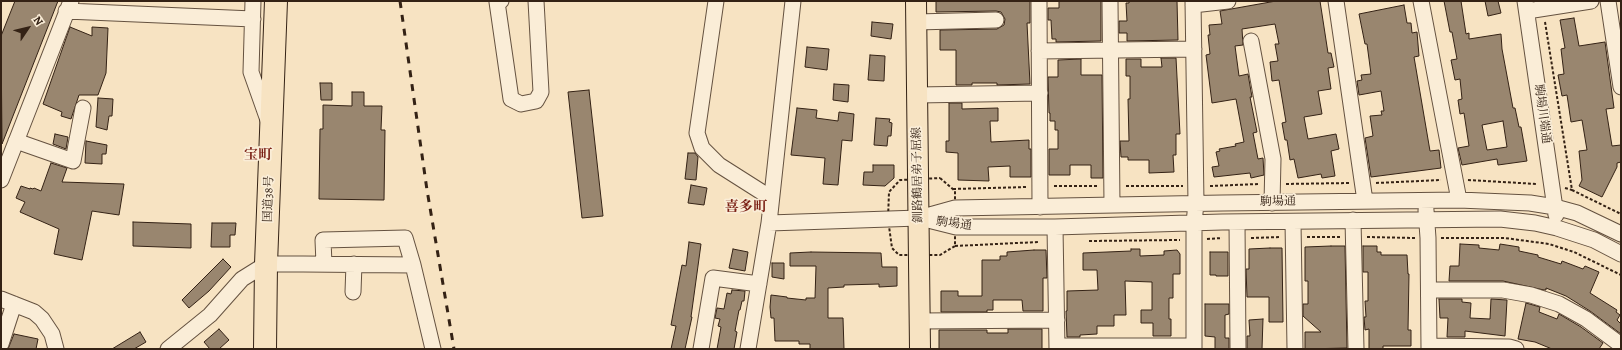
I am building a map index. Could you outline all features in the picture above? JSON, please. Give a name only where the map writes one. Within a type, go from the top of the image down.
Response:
[{"type":"highway","name":"国道38号","points":[[265,349],[266,264],[276,1]]},
{"type":"main road","name":"釧路鶴居弟子屈線","points":[[916,1],[920,349]]},
{"type":"street","points":[[253,1],[251,72],[271,128]]},
{"type":"street","points":[[501,1],[496,2],[512,99],[520,104],[536,101],[541,92],[536,1]]},
{"type":"street","points":[[716,1],[697,133],[702,148],[719,165],[771,198]]},
{"type":"street","points":[[748,349],[769,223],[792,1]]},
{"type":"street","points":[[1039,1],[1040,207]]},
{"type":"street","points":[[1110,1],[1112,205]]},
{"type":"street","points":[[1055,234],[1057,348],[1194,347],[1194,223],[1196,203],[1193,3],[1228,1]]},
{"type":"street","points":[[1336,1],[1364,201]]},
{"type":"street","points":[[1421,1],[1459,200]]},
{"type":"street","points":[[1526,6],[1543,9],[1591,1]]},
{"type":"street","points":[[1608,1],[1621,87]]},
{"type":"street","points":[[1,180],[68,6],[253,19]]},
{"type":"street","name":"駒場川端通","points":[[1526,6],[1557,228]]},
{"type":"street","points":[[916,22],[996,20]]},
{"type":"street","points":[[1251,41],[1273,159],[1272,203]]},
{"type":"street","points":[[1039,51],[1194,49]]},
{"type":"street","points":[[917,95],[1040,93]]},
{"type":"street","points":[[16,141],[73,161],[83,108]]},
{"type":"street","points":[[1426,200],[1428,238],[1429,348],[1509,347],[1516,349]]},
{"type":"street","name":"駒場通","points":[[919,218],[955,208],[1459,200],[1530,203],[1555,207],[1577,213],[1621,234]]},
{"type":"street","points":[[769,223],[919,218]]},
{"type":"street","name":"駒場通","points":[[919,218],[956,226],[1055,234],[1194,223],[1500,219],[1535,223],[1557,228],[1594,240],[1621,254]]},
{"type":"street","points":[[1353,220],[1356,349]]},
{"type":"street","points":[[1237,222],[1238,349]]},
{"type":"street","points":[[1293,222],[1295,349]]},
{"type":"street","points":[[324,264],[324,240],[405,238],[433,349]]},
{"type":"street","points":[[168,349],[210,315],[242,279],[266,264],[413,265]]},
{"type":"street","points":[[353,292],[354,264]]},
{"type":"street","points":[[701,349],[713,278],[759,284]]},
{"type":"street","points":[[1429,290],[1503,290],[1531,295],[1559,304],[1586,319],[1621,345]]},
{"type":"street","points":[[1,344],[8,302],[34,312],[42,319],[52,334],[56,349]]},
{"type":"street","points":[[920,321],[1057,320]]},
{"type":"path","points":[[1543,9],[1572,190],[1621,214]]},
{"type":"path","points":[[956,246],[1055,234]]},
{"type":"path","points":[[1086,241],[1194,240],[1222,238]]},
{"type":"path","points":[[1428,238],[1505,238],[1549,244],[1574,252],[1621,275]]},
{"type":"building","points":[[15,1],[58,1],[2,144],[1,36]]},
{"type":"building","points":[[936,1],[1030,1],[1030,23],[1027,23],[1030,84],[997,85],[997,83],[972,83],[972,85],[956,85],[956,50],[940,50],[940,30],[997,29],[1004,25],[1005,19],[1001,12],[996,11],[936,12]]},
{"type":"building","points":[[1059,1],[1101,1],[1101,41],[1056,42],[1056,39],[1052,39],[1051,20],[1048,20],[1048,8],[1059,8]]},
{"type":"building","points":[[1129,1],[1177,1],[1178,40],[1127,41],[1127,33],[1119,33],[1119,21],[1127,21],[1126,3],[1129,3]]},
{"type":"building","points":[[1276,1],[1320,1],[1328,53],[1331,53],[1334,67],[1328,68],[1331,89],[1318,91],[1322,114],[1304,117],[1308,139],[1336,134],[1339,149],[1331,151],[1335,176],[1322,178],[1321,174],[1298,178],[1294,159],[1290,160],[1287,140],[1285,140],[1282,123],[1286,122],[1279,80],[1272,81],[1270,62],[1278,61],[1275,44],[1279,44],[1275,24],[1242,29],[1243,45],[1235,46],[1239,76],[1248,74],[1252,97],[1250,97],[1257,132],[1253,133],[1258,159],[1263,158],[1264,175],[1251,178],[1250,173],[1214,177],[1212,167],[1219,166],[1216,152],[1220,151],[1219,149],[1236,146],[1235,144],[1244,142],[1236,99],[1212,103],[1206,55],[1210,54],[1208,35],[1210,35],[1209,25],[1222,24],[1220,11]]},
{"type":"building","points":[[1444,1],[1461,1],[1466,34],[1469,33],[1469,39],[1501,34],[1502,49],[1513,108],[1515,108],[1519,127],[1521,127],[1527,161],[1498,165],[1497,159],[1462,165],[1458,148],[1469,146],[1464,113],[1460,114],[1458,100],[1462,99],[1460,79],[1455,80],[1451,60],[1457,59],[1452,32],[1450,32]],"holes":[[[1503,121],[1507,147],[1487,150],[1482,125]]]},
{"type":"building","points":[[1485,1],[1498,1],[1501,13],[1488,16]]},
{"type":"building","points":[[1404,5],[1407,23],[1411,23],[1412,33],[1417,32],[1419,56],[1414,57],[1430,151],[1439,150],[1441,168],[1371,177],[1365,138],[1373,136],[1370,116],[1382,115],[1381,111],[1384,111],[1381,91],[1359,95],[1357,81],[1362,80],[1361,75],[1371,74],[1367,44],[1365,44],[1359,14]]},
{"type":"building","points":[[1574,18],[1579,46],[1605,42],[1614,108],[1606,109],[1612,146],[1621,145],[1621,162],[1617,163],[1617,167],[1602,197],[1579,186],[1582,180],[1579,151],[1587,150],[1582,120],[1571,122],[1567,95],[1562,96],[1558,75],[1564,74],[1561,49],[1565,48],[1560,20]]},
{"type":"building","points":[[872,22],[893,24],[891,39],[871,36]]},
{"type":"building","points":[[70,27],[92,36],[92,27],[108,28],[106,73],[98,95],[79,95],[71,119],[61,116],[62,112],[43,104]]},
{"type":"building","points":[[807,47],[829,49],[827,70],[805,67]]},
{"type":"building","points":[[870,55],[885,56],[884,81],[868,80]]},
{"type":"building","points":[[1161,58],[1176,58],[1180,134],[1176,134],[1176,155],[1173,155],[1174,172],[1149,173],[1149,160],[1128,160],[1128,157],[1121,157],[1120,141],[1129,141],[1128,99],[1130,99],[1130,76],[1126,76],[1126,59],[1141,59],[1141,67],[1162,67]]},
{"type":"building","points":[[1081,59],[1081,75],[1102,75],[1103,178],[1091,178],[1091,165],[1070,165],[1070,175],[1049,175],[1049,149],[1058,149],[1058,130],[1055,130],[1055,121],[1050,121],[1048,77],[1058,77],[1058,60]]},
{"type":"building","points":[[320,83],[332,83],[332,100],[321,100]]},
{"type":"building","points":[[834,84],[849,85],[848,102],[833,100]]},
{"type":"building","points":[[589,90],[603,216],[582,218],[568,92]]},
{"type":"building","points":[[352,92],[364,92],[364,106],[382,106],[381,130],[385,130],[384,200],[319,199],[320,129],[323,129],[323,105],[352,106]]},
{"type":"building","points":[[98,98],[113,99],[112,116],[109,116],[107,130],[96,127]]},
{"type":"building","points":[[949,103],[962,103],[962,109],[998,108],[998,121],[990,121],[991,142],[1029,140],[1029,149],[1031,149],[1031,177],[1010,177],[1010,166],[988,167],[989,181],[958,180],[958,153],[946,152],[946,141],[949,141]]},
{"type":"building","points":[[797,108],[817,110],[816,118],[838,121],[839,112],[854,114],[852,141],[842,140],[838,185],[823,184],[825,158],[791,155]]},
{"type":"building","points":[[876,118],[890,119],[889,122],[892,123],[891,136],[888,136],[887,146],[874,145]]},
{"type":"building","points":[[55,134],[68,137],[66,149],[53,144]]},
{"type":"building","points":[[86,141],[107,145],[106,154],[102,154],[102,164],[85,163]]},
{"type":"building","points":[[688,153],[695,153],[698,157],[696,180],[685,179]]},
{"type":"building","points":[[51,163],[67,168],[62,182],[124,184],[119,215],[92,211],[82,260],[54,254],[59,229],[20,212],[25,202],[16,198],[21,186],[30,189],[34,188],[41,191]]},
{"type":"building","points":[[873,165],[894,165],[894,178],[885,186],[863,185],[864,172],[873,172]]},
{"type":"building","points":[[691,185],[707,188],[704,205],[688,203]]},
{"type":"building","points":[[133,222],[191,224],[191,248],[133,246]]},
{"type":"building","points":[[212,223],[236,223],[235,235],[230,235],[230,247],[211,247]]},
{"type":"building","points":[[689,242],[701,244],[692,317],[685,349],[671,349],[676,326],[671,325],[682,265],[686,266]]},
{"type":"building","points":[[1460,244],[1479,245],[1479,248],[1499,250],[1500,244],[1519,247],[1519,251],[1538,255],[1538,257],[1561,264],[1562,261],[1583,269],[1585,266],[1599,272],[1590,293],[1617,310],[1616,312],[1620,315],[1617,320],[1621,324],[1621,334],[1590,311],[1566,296],[1546,288],[1546,290],[1544,290],[1503,281],[1449,281],[1450,266],[1459,266]]},
{"type":"building","points":[[1345,246],[1347,348],[1305,349],[1305,332],[1321,332],[1303,316],[1303,304],[1308,304],[1308,281],[1305,281],[1305,247]]},
{"type":"building","points":[[1363,246],[1377,246],[1377,252],[1381,252],[1381,255],[1407,255],[1409,274],[1408,330],[1411,330],[1411,346],[1383,346],[1383,349],[1369,349],[1369,329],[1365,330],[1364,317],[1366,317],[1365,301],[1368,301],[1368,272],[1363,272]]},
{"type":"building","points":[[1282,248],[1283,322],[1269,322],[1269,297],[1247,297],[1246,269],[1249,269],[1249,249]]},
{"type":"building","points":[[733,249],[748,252],[745,271],[729,268]]},
{"type":"building","points":[[1131,249],[1140,249],[1140,256],[1164,255],[1164,251],[1177,250],[1180,254],[1180,274],[1173,274],[1173,298],[1169,298],[1171,336],[1153,336],[1153,323],[1141,323],[1141,310],[1152,310],[1152,282],[1125,281],[1126,315],[1114,315],[1114,326],[1097,326],[1097,334],[1080,335],[1080,337],[1067,337],[1067,291],[1098,290],[1097,270],[1083,270],[1083,253],[1131,251]]},
{"type":"building","points":[[1046,250],[1047,278],[1043,278],[1043,311],[1023,311],[1022,300],[993,300],[993,310],[987,310],[987,312],[941,312],[941,291],[958,291],[958,296],[982,296],[982,260],[1000,260],[1000,256],[1007,256],[1007,252]]},
{"type":"building","points":[[1210,252],[1228,252],[1228,276],[1210,275]]},
{"type":"building","points":[[790,253],[881,253],[882,267],[897,267],[897,286],[879,287],[879,284],[844,285],[844,287],[828,288],[828,318],[843,318],[844,349],[810,349],[810,344],[799,344],[799,341],[775,341],[774,318],[771,318],[770,307],[771,295],[806,300],[806,298],[815,298],[816,266],[790,266]]},
{"type":"building","points":[[223,259],[231,267],[209,291],[189,308],[182,300]]},
{"type":"building","points":[[772,263],[784,263],[784,279],[772,277]]},
{"type":"building","points":[[732,290],[745,291],[744,301],[742,301],[739,310],[735,331],[737,332],[734,349],[717,349],[721,327],[718,326],[720,319],[715,318],[717,308],[724,309],[727,293],[731,294]]},
{"type":"building","points":[[1439,299],[1462,299],[1462,302],[1471,303],[1470,318],[1490,319],[1491,299],[1507,300],[1505,336],[1465,331],[1465,337],[1447,337],[1448,318],[1440,318]]},
{"type":"building","points":[[1526,303],[1540,307],[1539,312],[1557,319],[1559,314],[1581,327],[1603,343],[1599,349],[1552,349],[1535,342],[1518,339]]},
{"type":"building","points":[[1205,304],[1229,304],[1229,314],[1225,315],[1225,338],[1229,338],[1229,349],[1215,349],[1215,337],[1205,336]]},
{"type":"building","points":[[1263,319],[1262,349],[1247,349],[1247,336],[1250,336],[1249,320]]},
{"type":"building","points":[[219,329],[229,340],[219,349],[210,349],[204,342]]},
{"type":"building","points":[[1008,329],[1042,329],[1042,349],[939,349],[939,330],[987,330],[987,333],[1008,333]]},
{"type":"building","points":[[140,332],[146,342],[134,349],[112,349]]},
{"type":"building","points":[[14,334],[38,339],[36,349],[8,349]]},
{"type":"railway","points":[[400,1],[427,190],[454,349]]},
{"type":"district","name":"宝町","points":[[258,156]]},
{"type":"district","name":"喜多町","points":[[746,208]]}]
